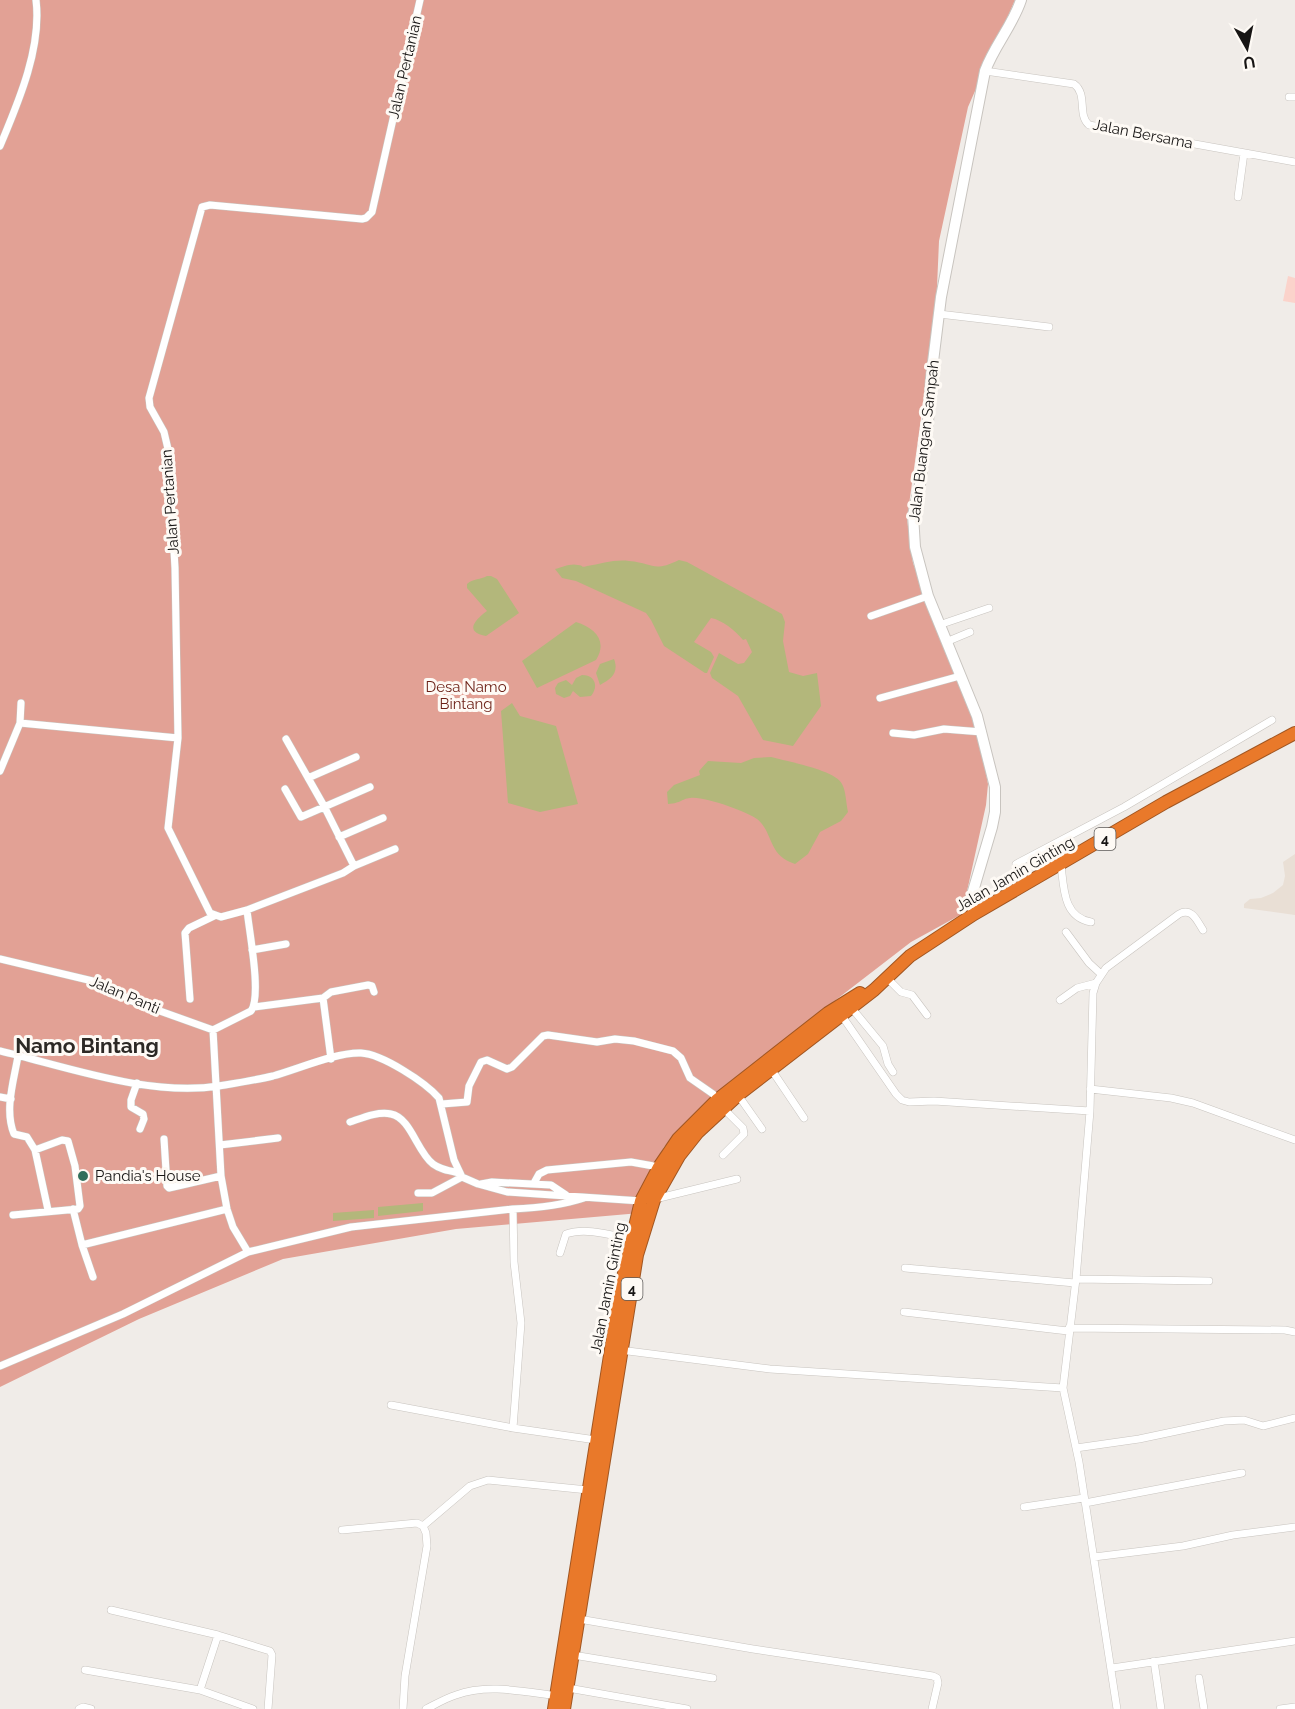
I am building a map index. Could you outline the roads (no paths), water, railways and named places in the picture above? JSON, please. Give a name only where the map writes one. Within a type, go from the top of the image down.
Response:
[{"type":"highway","name":"Jalan Jamin Ginting","points":[[554,1709],[563,1695],[579,1618],[602,1471],[631,1239],[659,1167],[678,1139],[720,1104],[764,1061],[828,1013],[849,1005],[910,956],[974,914],[1133,822],[1295,733]]},
{"type":"highway","name":"Jalan Jamin Ginting","points":[[563,1695],[596,1440],[637,1256],[647,1200],[720,1104],[738,1095],[842,1016],[849,1005]]},
{"type":"street","points":[[0,146],[23,91],[37,27],[36,0]]},
{"type":"street","name":"Jalan Pertanian","points":[[214,916],[204,905],[168,828],[178,738],[175,568],[168,449],[164,432],[148,401],[200,210],[205,205],[362,219],[370,216],[374,208],[420,0]]},
{"type":"street","name":"Jalan Buangan Sampah","points":[[974,914],[971,898],[985,856],[995,812],[995,787],[982,732],[928,596],[915,547],[913,515],[928,422],[939,314],[985,71],[998,42],[1014,18],[1021,0]]},
{"type":"street","name":"Jalan Bersama","points":[[985,71],[1074,84],[1080,91],[1084,121],[1089,125],[1295,162]]},
{"type":"street","points":[[1238,197],[1244,153]]},
{"type":"street","points":[[939,314],[1048,327]]},
{"type":"street","points":[[871,616],[928,596]]},
{"type":"street","points":[[939,625],[989,608]]},
{"type":"street","points":[[946,642],[970,632]]},
{"type":"street","points":[[880,698],[960,676]]},
{"type":"street","points":[[0,771],[20,723],[21,703]]},
{"type":"street","points":[[1016,864],[1124,807],[1272,720]]},
{"type":"street","points":[[20,723],[178,738]]},
{"type":"street","points":[[893,733],[914,735],[944,729],[982,732]]},
{"type":"street","points":[[286,739],[324,806],[354,866]]},
{"type":"street","points":[[308,778],[356,757]]},
{"type":"street","points":[[285,789],[300,817],[370,787]]},
{"type":"street","points":[[1124,807],[1133,822]]},
{"type":"street","points":[[339,837],[383,818]]},
{"type":"street","points":[[190,999],[185,933],[189,928],[214,916],[221,917],[247,910],[343,873],[395,849]]},
{"type":"street","points":[[1061,865],[1066,899],[1071,911],[1081,920],[1090,922]]},
{"type":"street","points":[[247,910],[256,1000],[254,1007],[246,1015],[213,1030],[221,1176],[233,1227],[248,1252]]},
{"type":"street","points":[[1117,1709],[1076,1448],[1063,1388],[1090,1112],[1093,993],[1101,974],[1110,965],[1183,912],[1191,912],[1203,930]]},
{"type":"street","points":[[1066,932],[1089,963],[1101,974]]},
{"type":"street","points":[[252,950],[286,944]]},
{"type":"street","name":"Jalan Panti","points":[[0,958],[101,983],[132,1001],[213,1030]]},
{"type":"street","points":[[884,979],[901,992],[912,995],[927,1015]]},
{"type":"street","points":[[1060,1000],[1077,988],[1096,983]]},
{"type":"street","points":[[254,1007],[323,998],[335,991],[368,985],[372,986],[374,992]]},
{"type":"street","points":[[323,998],[331,1059]]},
{"type":"street","points":[[849,1005],[883,1046],[892,1072]]},
{"type":"street","points":[[842,1016],[902,1100],[1090,1112]]},
{"type":"street","points":[[442,1104],[467,1102],[469,1086],[481,1062],[487,1060],[507,1069],[517,1064],[543,1036],[553,1035],[597,1042],[615,1039],[634,1041],[673,1051],[681,1058],[690,1078],[713,1094],[743,1128],[744,1134],[723,1155]]},
{"type":"street","points":[[0,1051],[73,1071],[137,1083],[181,1087],[216,1086],[272,1076],[349,1054],[372,1054],[390,1062],[434,1093],[442,1104],[452,1152],[461,1175]]},
{"type":"street","points":[[18,1056],[9,1116],[13,1133],[27,1137],[35,1150],[48,1210]]},
{"type":"street","points":[[771,1069],[804,1118]]},
{"type":"street","points":[[137,1083],[131,1107],[143,1114],[144,1119],[140,1129]]},
{"type":"street","points":[[1090,1089],[1171,1098],[1193,1103],[1295,1140]]},
{"type":"street","points":[[738,1095],[762,1129]]},
{"type":"street","points":[[0,1097],[10,1099]]},
{"type":"street","points":[[350,1122],[378,1114],[395,1115],[404,1122],[421,1152],[432,1163],[478,1184],[507,1192],[647,1200],[737,1179]]},
{"type":"street","points":[[220,1144],[278,1138]]},
{"type":"street","points":[[164,1139],[169,1188],[221,1176]]},
{"type":"street","points":[[13,1215],[78,1209],[80,1206],[75,1166],[68,1141],[62,1140],[35,1150]]},
{"type":"street","points":[[534,1184],[539,1174],[547,1170],[631,1162],[659,1167]]},
{"type":"street","points":[[418,1193],[432,1193],[461,1175]]},
{"type":"street","points":[[478,1184],[492,1182],[551,1185],[566,1195]]},
{"type":"street","points":[[0,1366],[123,1314],[248,1252],[351,1227],[560,1205],[586,1198]]},
{"type":"street","points":[[72,1209],[93,1277]]},
{"type":"street","points":[[82,1245],[227,1209]]},
{"type":"street","points":[[513,1209],[514,1262],[521,1323],[513,1428]]},
{"type":"street","points":[[560,1253],[566,1234],[573,1232],[631,1239]]},
{"type":"street","points":[[905,1268],[1075,1281],[1209,1281]]},
{"type":"street","points":[[903,1312],[1068,1329],[1285,1330],[1295,1332]]},
{"type":"street","points":[[617,1349],[770,1369],[1063,1388]]},
{"type":"street","points":[[391,1405],[513,1428],[596,1440]]},
{"type":"street","points":[[1076,1448],[1138,1439],[1224,1421],[1244,1420],[1263,1426],[1295,1418]]},
{"type":"street","points":[[1024,1507],[1084,1500],[1242,1473]]},
{"type":"street","points":[[423,1526],[470,1486],[488,1480],[588,1490]]},
{"type":"street","points":[[342,1530],[417,1523],[423,1526],[426,1533],[426,1546],[405,1676],[403,1709]]},
{"type":"street","points":[[1094,1557],[1183,1546],[1233,1535],[1295,1527]]},
{"type":"street","points":[[111,1610],[218,1635],[271,1652],[268,1709]]},
{"type":"street","points":[[579,1618],[753,1649],[933,1676],[937,1678],[938,1683],[932,1709]]},
{"type":"street","points":[[200,1690],[218,1635]]},
{"type":"street","points":[[1112,1668],[1295,1641]]},
{"type":"street","points":[[573,1654],[713,1677]]},
{"type":"street","points":[[1154,1660],[1161,1709]]},
{"type":"street","points":[[85,1670],[200,1690],[253,1709]]},
{"type":"street","points":[[1199,1678],[1204,1709]]},
{"type":"street","points":[[426,1709],[454,1695],[482,1689],[563,1695],[687,1709]]},
{"type":"street","points":[[79,1709],[82,1707],[91,1709]]},
{"type":"street","points":[[1280,1709],[1295,1707]]},
{"type":"place","name":"Pandia's House","points":[[83,1176]]},
{"type":"district","name":"Namo Bintang","points":[[87,1046]]},
{"type":"park label","name":"Desa Namo Bintang","points":[[466,696]]}]
